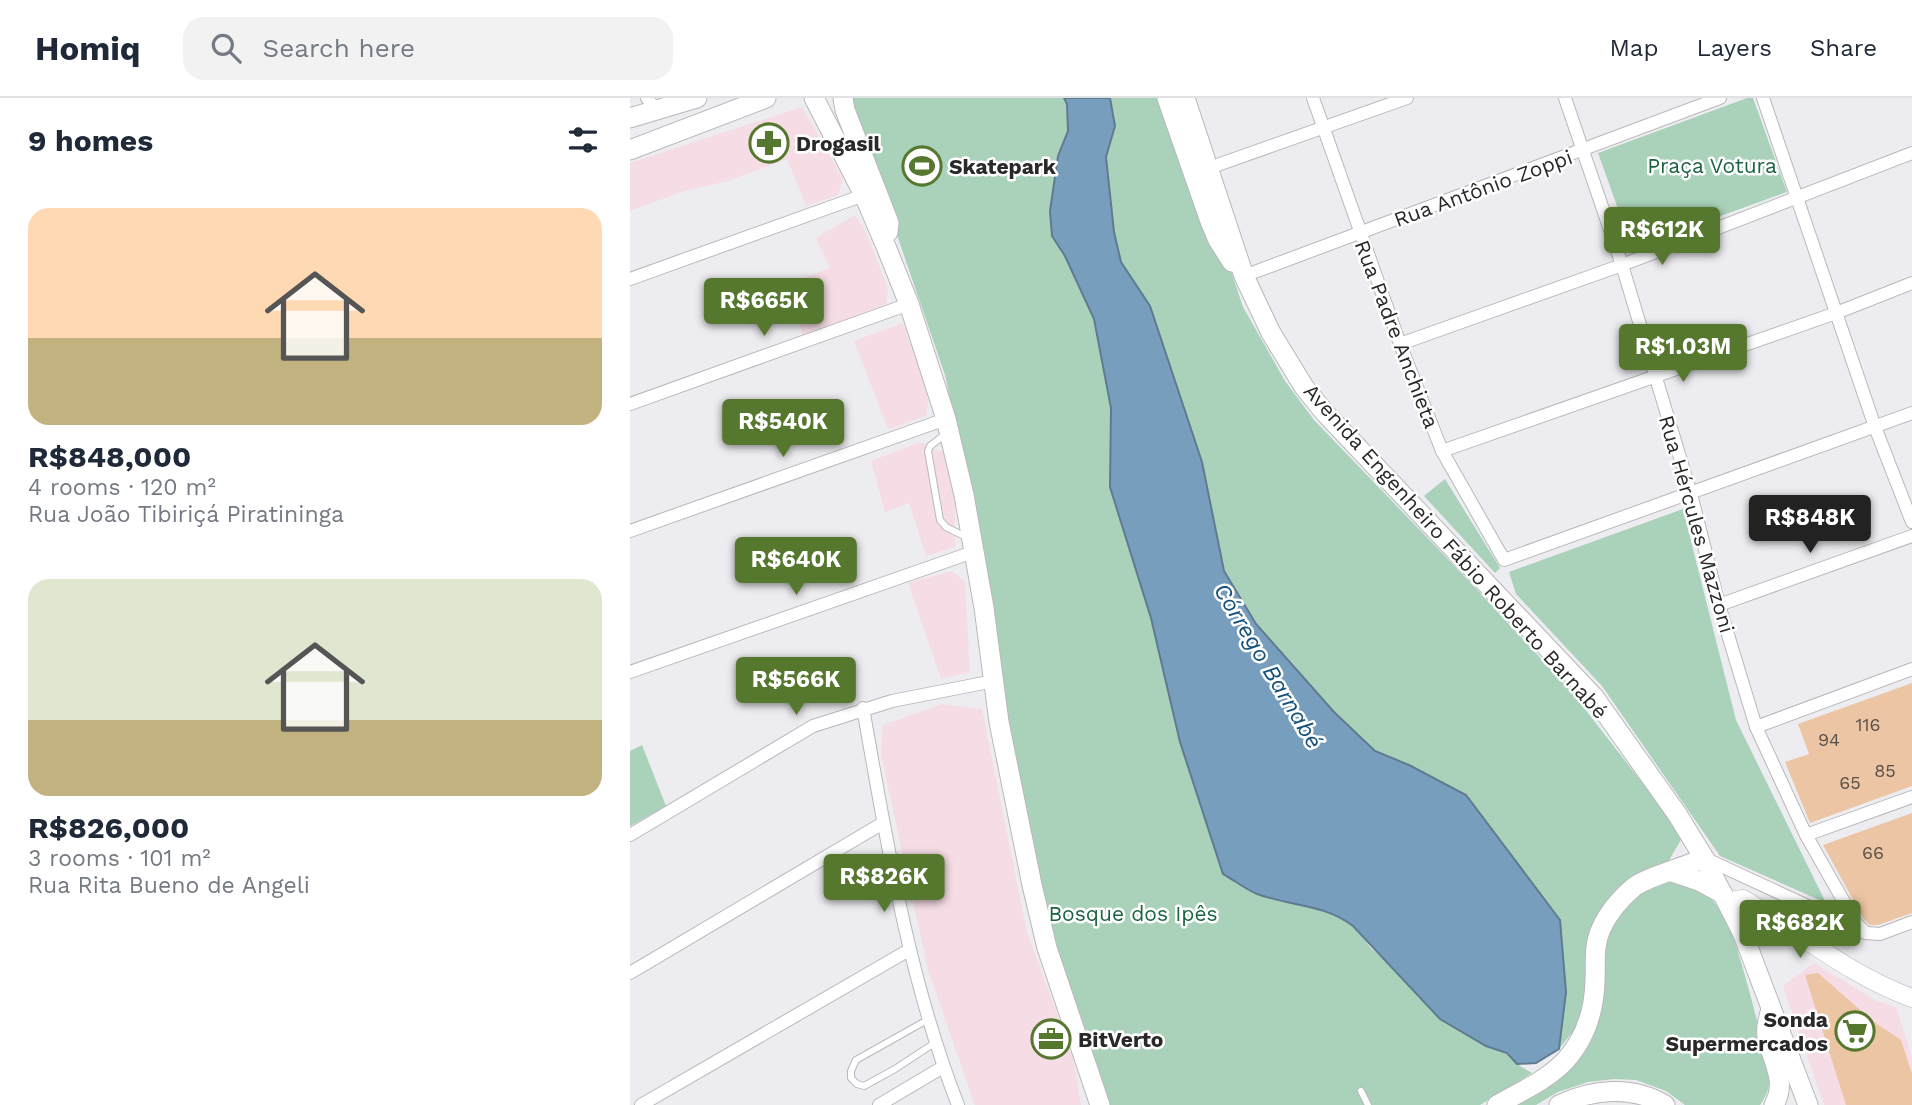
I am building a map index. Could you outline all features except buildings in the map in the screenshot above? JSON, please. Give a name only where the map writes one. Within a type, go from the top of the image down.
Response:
[{"type":"main road","points":[[630,118],[652,104],[697,98]]},
{"type":"main road","points":[[630,150],[766,98]]},
{"type":"main road","points":[[814,98],[864,195],[887,249],[909,304],[947,425],[964,495],[1014,800],[1047,948],[1100,1105]]},
{"type":"main road","points":[[843,98],[845,110],[889,223],[887,249]]},
{"type":"main road","points":[[1167,98],[1218,240],[1244,276]]},
{"type":"main road","name":"Avenida Engenheiro Fábio Roberto Barnabé","points":[[1185,98],[1244,276],[1271,333],[1304,387],[1325,413],[1594,697],[1677,814],[1727,900],[1808,1105]]},
{"type":"main road","points":[[1497,1105],[1543,1079],[1565,1061],[1584,1033],[1590,1018],[1600,930],[1613,908],[1637,884],[1704,859]]},
{"type":"main road","points":[[1672,872],[1699,881],[1727,900],[1744,899],[1836,961],[1869,980],[1912,999]]},
{"type":"main road","points":[[1771,1009],[1766,1034],[1780,1076],[1774,1105]]},
{"type":"main road","points":[[1559,1105],[1580,1095],[1600,1092],[1643,1095],[1665,1105]]},
{"type":"street","name":"Rua Padre Anchieta","points":[[1313,98],[1399,344],[1442,452],[1504,560],[1691,494]]},
{"type":"street","points":[[1209,168],[1407,98]]},
{"type":"street","name":"Rua Hércules Mazzoni","points":[[1565,98],[1622,265],[1691,494],[1719,605],[1756,727],[1806,835],[1856,923],[1866,933]]},
{"type":"street","name":"Rua Antônio Zoppi","points":[[1244,276],[1720,98]]},
{"type":"street","points":[[1763,98],[1875,427],[1912,522]]},
{"type":"street","points":[[1399,344],[1622,265],[1912,153]]},
{"type":"street","points":[[630,279],[864,195]]},
{"type":"street","points":[[1442,452],[1836,313],[1912,283]]},
{"type":"street","points":[[630,404],[909,304]]},
{"type":"street","points":[[1691,494],[1912,413]]},
{"type":"street","points":[[630,531],[947,425]]},
{"type":"street","points":[[1719,605],[1912,536]]},
{"type":"street","points":[[630,672],[972,546]]},
{"type":"street","points":[[1756,727],[1912,669]]},
{"type":"street","points":[[630,835],[814,726],[863,708],[994,681]]},
{"type":"street","points":[[863,708],[909,950],[943,1068],[958,1105]]},
{"type":"street","points":[[1806,835],[1912,797]]},
{"type":"street","points":[[630,973],[883,823]]},
{"type":"street","points":[[1704,859],[1866,933],[1880,934],[1912,922]]},
{"type":"street","points":[[1768,914],[1776,892]]},
{"type":"street","points":[[641,1105],[909,950]]},
{"type":"street","points":[[879,1105],[943,1068]]},
{"type":"lane","points":[[947,425],[928,451],[940,520],[972,546]]},
{"type":"lane","points":[[929,1019],[856,1060],[851,1077],[857,1084],[864,1086],[936,1042]]},
{"type":"lane","points":[[1361,1091],[1368,1105]]},
{"type":"shaded area","points":[[802,107],[843,179],[838,195],[806,206],[787,159],[728,181],[684,191],[630,211],[630,163]]},
{"type":"shaded area","points":[[855,215],[865,230],[888,288],[886,304],[803,335],[787,284],[830,268],[816,238]]},
{"type":"shaded area","points":[[903,323],[929,395],[926,416],[888,429],[854,341]]},
{"type":"shaded area","points":[[920,442],[944,453],[955,501],[955,547],[926,556],[909,503],[885,512],[871,461]]},
{"type":"shaded area","points":[[952,571],[965,582],[970,672],[941,679],[908,583]]},
{"type":"shaded area","points":[[942,704],[982,709],[1027,932],[1073,1057],[1081,1105],[974,1103],[928,970],[881,755],[883,725]]},
{"type":"shaded area","name":"Sonda Supermercados","points":[[1814,963],[1877,1001],[1896,1007],[1912,1057],[1912,1105],[1824,1105],[1783,986]]},
{"type":"green space","name":"Bosque dos Ipês","points":[[853,98],[1064,98],[1067,104],[1068,132],[1058,156],[1052,236],[1065,256],[1094,319],[1111,408],[1110,487],[1151,618],[1180,742],[1223,873],[1256,894],[1305,904],[1341,916],[1371,948],[1467,1034],[1486,1046],[1507,1053],[1517,1064],[1532,1073],[1480,1105],[1108,1105],[1060,963],[1018,797],[981,546],[945,375],[852,104]]},
{"type":"green space","points":[[1110,98],[1161,98],[1230,268],[1243,307],[1285,381],[1314,420],[1570,690],[1682,838],[1668,862],[1609,899],[1585,1004],[1576,1028],[1559,1049],[1566,992],[1559,920],[1466,795],[1409,765],[1375,751],[1334,712],[1256,624],[1224,571],[1202,462],[1150,306],[1121,262],[1114,232],[1106,157],[1115,126]]},
{"type":"green space","name":"Praça Votura","points":[[1753,98],[1787,192],[1632,248],[1598,153]]},
{"type":"green space","points":[[1445,479],[1500,568],[1495,573],[1424,496]]},
{"type":"green space","points":[[1683,509],[1736,720],[1826,903],[1720,856],[1602,686],[1516,594],[1509,572]]},
{"type":"green space","points":[[642,745],[666,806],[630,826],[630,751]]},
{"type":"green space","points":[[1665,882],[1690,885],[1702,891],[1720,909],[1727,921],[1749,991],[1767,1065],[1769,1087],[1760,1105],[1685,1105],[1666,1091],[1636,1080],[1614,1079],[1588,1082],[1558,1092],[1536,1105],[1515,1105],[1573,1060],[1591,1038],[1601,1011],[1606,948],[1614,921],[1632,900]]},
{"type":"water","name":"Córrego Barnabé","points":[[1064,98],[1110,98],[1115,126],[1106,157],[1114,232],[1121,262],[1150,306],[1202,462],[1224,571],[1256,624],[1334,712],[1375,751],[1409,765],[1466,795],[1560,920],[1566,992],[1559,1049],[1536,1063],[1517,1064],[1507,1053],[1486,1046],[1440,1019],[1353,926],[1342,919],[1319,909],[1257,894],[1223,874],[1180,742],[1151,618],[1110,487],[1111,408],[1094,319],[1065,256],[1052,236],[1050,211],[1058,156],[1068,131],[1067,104]]},
{"type":"place","name":"Drogasil","points":[[769,143]]},
{"type":"place","name":"Skatepark","points":[[922,166]]},
{"type":"place","name":"Sonda Supermercados","points":[[1855,1031]]},
{"type":"place","name":"BitVerto","points":[[1051,1039]]}]
